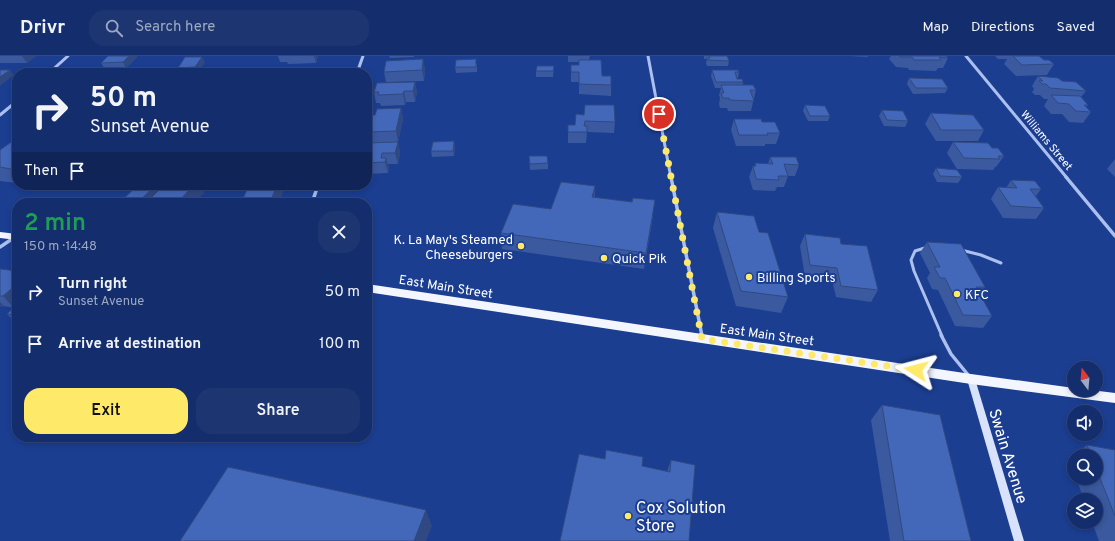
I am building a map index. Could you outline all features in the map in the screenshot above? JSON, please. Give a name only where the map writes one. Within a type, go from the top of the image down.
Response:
[{"type":"main road","points":[[0,235],[12,236]]},
{"type":"main road","name":"East Main Street","points":[[372,289],[702,339],[1115,398]]},
{"type":"street","points":[[55,68],[68,56]]},
{"type":"street","points":[[358,68],[362,56]]},
{"type":"street","points":[[648,56],[702,339]]},
{"type":"street","name":"Williams Street","points":[[966,56],[1115,236]]},
{"type":"street","points":[[0,115],[12,105]]},
{"type":"street","points":[[0,247],[12,240]]},
{"type":"street","name":"Swain Avenue","points":[[971,378],[1019,541]]},
{"type":"lane","points":[[932,247],[925,247],[914,251],[911,260],[914,271],[938,328],[951,354],[971,378]]},
{"type":"lane","points":[[959,250],[981,255],[1001,263]]},
{"type":"building","points":[[108,56],[129,56],[123,62],[101,63]]},
{"type":"building","points":[[709,56],[727,56],[729,61],[708,60],[707,58],[710,58]]},
{"type":"building","points":[[899,56],[946,56],[948,58],[939,57],[941,60],[914,60],[912,57]]},
{"type":"building","points":[[1013,56],[1039,56],[1054,64],[1022,65]]},
{"type":"building","points":[[185,57],[202,57],[195,67],[178,68]]},
{"type":"building","points":[[423,59],[422,70],[384,72],[386,61]]},
{"type":"building","points":[[476,59],[476,67],[455,67],[456,60]]},
{"type":"building","points":[[579,60],[601,60],[602,76],[611,76],[611,85],[579,84],[579,72],[571,72],[571,65],[579,65]]},
{"type":"building","points":[[537,66],[554,66],[553,71],[536,71]]},
{"type":"building","points":[[0,70],[10,70],[0,77]]},
{"type":"building","points":[[712,70],[738,70],[739,72],[735,72],[737,79],[742,79],[743,82],[716,82]]},
{"type":"building","points":[[1038,76],[1076,82],[1086,91],[1050,88],[1046,84],[1042,84],[1039,81],[1043,81]]},
{"type":"building","points":[[909,78],[942,79],[948,88],[916,88]]},
{"type":"building","points":[[415,82],[413,91],[404,91],[403,94],[378,95],[379,92],[374,92],[377,83]]},
{"type":"building","points":[[721,85],[753,85],[756,90],[750,90],[754,101],[730,100],[729,98],[723,98],[721,93],[724,93]]},
{"type":"building","points":[[1051,95],[1080,96],[1088,105],[1084,105],[1091,112],[1076,111],[1069,104],[1058,103]]},
{"type":"building","points":[[585,105],[614,105],[615,122],[585,121],[584,126],[587,126],[587,132],[568,132],[568,125],[575,125],[576,114],[584,115]]},
{"type":"building","points":[[805,105],[825,106],[830,116],[810,116]]},
{"type":"building","points":[[401,108],[396,131],[372,132],[372,115],[375,115],[377,109]]},
{"type":"building","points":[[882,110],[903,111],[908,121],[887,120]]},
{"type":"building","points":[[931,113],[973,115],[984,130],[941,130]]},
{"type":"building","points":[[734,119],[761,119],[762,122],[775,122],[780,133],[767,133],[768,135],[739,135]]},
{"type":"building","points":[[454,141],[453,151],[431,151],[433,142]]},
{"type":"building","points":[[12,142],[12,169],[0,167],[0,150]]},
{"type":"building","points":[[398,142],[395,153],[382,153],[381,158],[386,158],[385,162],[372,163],[372,143]]},
{"type":"building","points":[[953,142],[988,143],[992,148],[998,148],[1004,156],[998,156],[1000,159],[964,158]]},
{"type":"building","points":[[529,156],[547,156],[548,163],[530,164]]},
{"type":"building","points":[[770,157],[796,157],[799,165],[784,164],[788,176],[778,176],[779,180],[756,179],[753,166],[756,166],[755,163],[773,164]]},
{"type":"building","points":[[936,168],[957,170],[962,177],[940,176]]},
{"type":"building","points":[[1011,180],[1035,181],[1041,189],[1030,189],[1044,208],[1011,206],[998,187],[1017,188]]},
{"type":"building","points":[[561,182],[595,186],[592,197],[632,202],[633,198],[655,200],[646,253],[501,233],[513,204],[551,209]]},
{"type":"building","points":[[133,190],[151,190],[142,198],[124,198]]},
{"type":"building","points":[[159,190],[189,190],[182,198],[151,198]]},
{"type":"building","points":[[247,190],[275,190],[272,198],[243,198]]},
{"type":"building","points":[[717,212],[754,216],[759,232],[768,233],[788,297],[741,291]]},
{"type":"building","points":[[805,234],[840,238],[841,244],[867,246],[878,290],[841,286],[837,268],[810,265]]},
{"type":"building","points":[[927,242],[961,244],[985,287],[976,287],[992,316],[963,315],[945,278],[940,278],[934,267],[940,267]]},
{"type":"building","points":[[0,269],[12,270],[12,288],[3,296],[0,296]]},
{"type":"building","points":[[12,309],[12,314],[7,314]]},
{"type":"building","points":[[882,405],[940,415],[971,541],[904,541]]},
{"type":"building","points":[[1087,445],[1115,450],[1115,516],[1103,485],[1103,449],[1088,449]]},
{"type":"building","name":"Cox Solution Store","points":[[606,450],[643,457],[642,466],[670,472],[671,460],[695,465],[689,541],[560,541],[579,454],[605,459]]},
{"type":"building","points":[[228,467],[426,510],[414,541],[180,541]]},
{"type":"place","name":"K. La May's Steamed Cheeseburgers","points":[[521,246]]},
{"type":"place","name":"Quick Pik","points":[[604,258]]},
{"type":"place","name":"Billing Sports","points":[[749,277]]},
{"type":"place","name":"KFC","points":[[957,294]]},
{"type":"place","name":"Cox Solution Store","points":[[628,516]]},
{"type":"route","points":[[659,114],[702,339],[916,370]]}]
